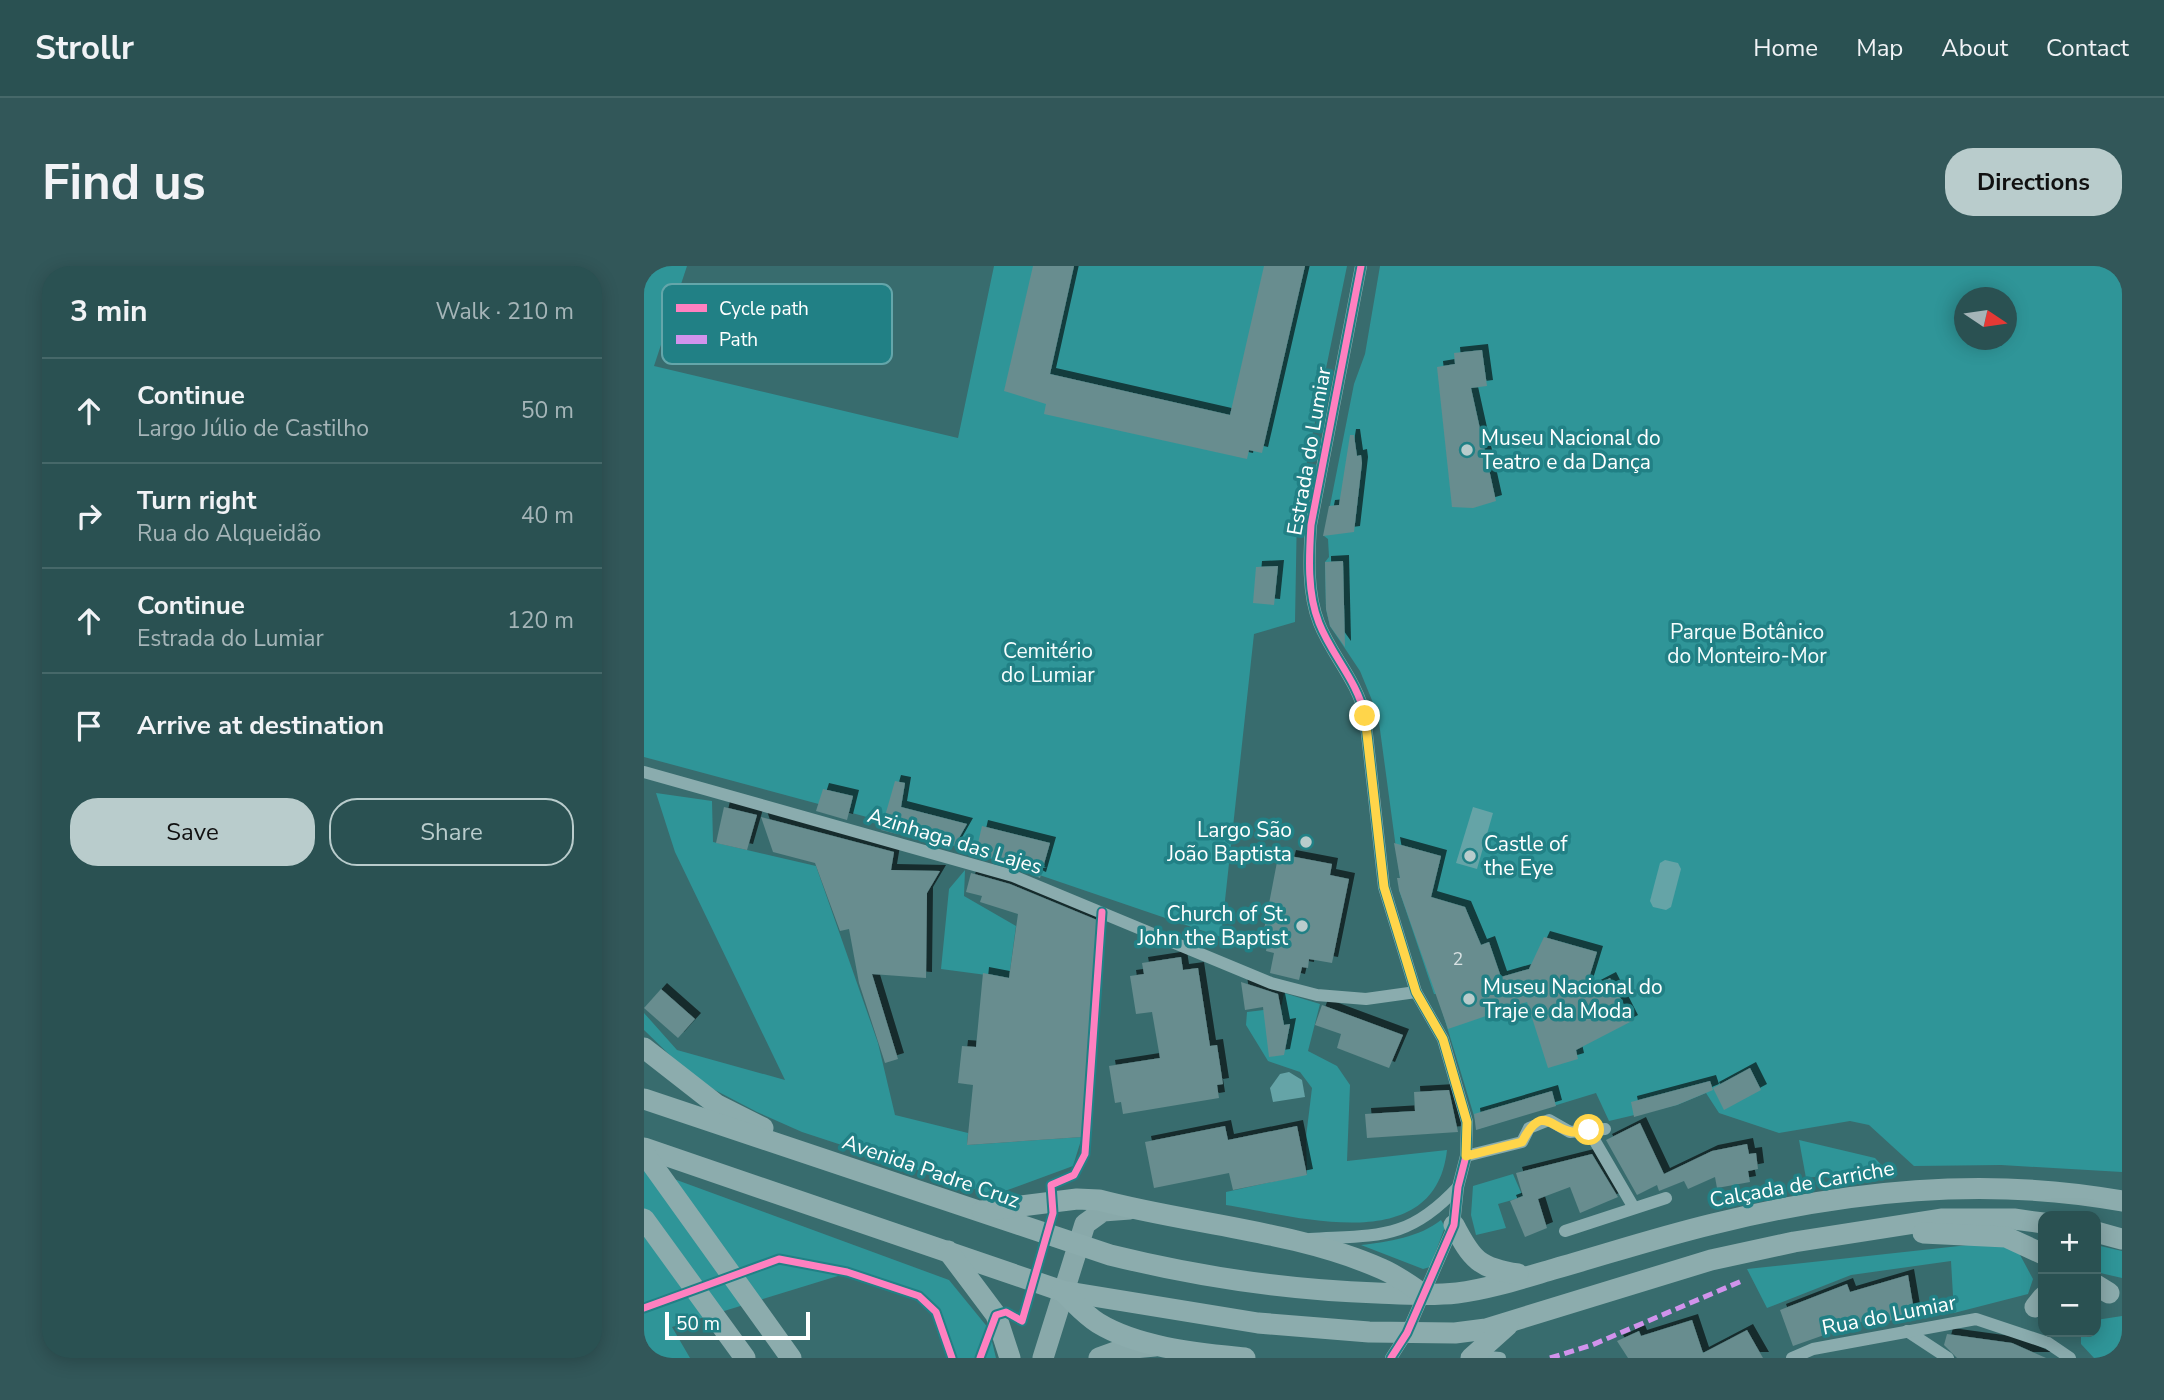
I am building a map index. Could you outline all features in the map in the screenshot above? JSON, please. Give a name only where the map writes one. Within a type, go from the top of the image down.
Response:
[{"type":"highway","points":[[644,1048],[717,1105],[840,1166]]},
{"type":"highway","name":"Avenida Padre Cruz","points":[[644,1098],[1076,1245],[1176,1271],[1246,1283],[1342,1292],[1425,1295],[1456,1293],[1579,1262]]},
{"type":"highway","points":[[644,1151],[1062,1291],[1258,1324],[1407,1333],[1471,1332],[1509,1324],[1711,1260],[1794,1242],[1941,1219],[2014,1219],[2038,1222]]},
{"type":"highway","points":[[644,1151],[791,1358]]},
{"type":"highway","name":"Calçada de Carriche","points":[[1579,1262],[1713,1224],[1832,1199],[1907,1189],[2026,1188],[2122,1200]]},
{"type":"highway","points":[[977,1212],[1087,1199],[1289,1241],[1374,1265],[1425,1295]]},
{"type":"highway","points":[[644,1219],[745,1358]]},
{"type":"highway","points":[[1454,1225],[1467,1251],[1490,1270],[1530,1276]]},
{"type":"highway","points":[[1869,1231],[1987,1234],[2023,1243],[2038,1251]]},
{"type":"highway","points":[[2101,1233],[2122,1239]]},
{"type":"highway","points":[[2023,1243],[2038,1262]]},
{"type":"highway","points":[[948,1251],[996,1315],[1010,1358]]},
{"type":"highway","points":[[1062,1291],[1101,1325],[1160,1345],[1245,1358]]},
{"type":"highway","points":[[1474,1357],[1509,1324]]},
{"type":"main road","points":[[1043,1358],[1076,1245],[1085,1224],[1095,1214],[1112,1209],[1133,1209]]},
{"type":"main road","points":[[1099,1358],[1124,1349],[1160,1345]]},
{"type":"street","name":"Estrada do Lumiar","points":[[1361,266],[1311,525],[1310,567],[1319,623],[1360,693],[1363,704],[1384,887],[1416,992],[1443,1039],[1467,1122],[1466,1156],[1458,1187],[1454,1225],[1425,1295],[1407,1333],[1391,1358]]},
{"type":"street","name":"Azinhaga das Lajes","points":[[644,772],[1013,876],[1247,971],[1270,983],[1317,995],[1366,999],[1416,992]]},
{"type":"street","points":[[1466,1156],[1522,1142],[1529,1128],[1543,1122],[1555,1122],[1570,1132],[1605,1129]]},
{"type":"street","points":[[1589,1130],[1634,1208]]},
{"type":"street","points":[[1289,1241],[1384,1235],[1402,1230],[1440,1207],[1458,1187]]},
{"type":"street","points":[[1565,1231],[1666,1198]]},
{"type":"street","name":"Rua do Lumiar","points":[[1792,1358],[1813,1349],[1976,1319],[2048,1343],[2070,1358]]},
{"type":"street","points":[[1907,1331],[1948,1358]]},
{"type":"street","points":[[1474,1357],[1500,1358]]},
{"type":"green space","name":"Cemitério do Lumiar","points":[[644,266],[687,266],[681,284],[662,284],[662,342],[654,366],[958,438],[994,266],[1347,266],[1297,510],[1295,622],[1254,634],[1221,937],[878,820],[644,757]]},
{"type":"green space","name":"Parque Botânico do Monteiro-Mor","points":[[1380,266],[2122,266],[2122,1172],[2001,1165],[1914,1166],[1869,1125],[1850,1121],[1779,1133],[1719,1113],[1706,1093],[1677,1105],[1609,1121],[1596,1093],[1478,1129],[1437,994],[1434,994],[1399,890],[1400,878],[1378,715],[1360,671],[1330,626],[1326,609],[1325,562],[1329,557],[1328,539],[1324,536],[1354,384],[1365,354]]},
{"type":"green space","points":[[656,793],[712,801],[713,842],[816,866],[878,1043],[895,1115],[968,1133],[967,1145],[1082,1137],[1073,1166],[994,1195],[802,1132],[711,1088],[679,1064],[644,1030],[644,1013],[677,1050],[785,1080],[675,852]]},
{"type":"green space","points":[[965,870],[964,896],[1016,926],[1009,978],[941,969],[949,889]]},
{"type":"green space","points":[[1284,993],[1320,1004],[1308,1051],[1337,1066],[1350,1085],[1347,1161],[1447,1150],[1437,1184],[1417,1206],[1390,1218],[1358,1222],[1324,1221],[1226,1205],[1226,1192],[1307,1174],[1306,1137],[1312,1088],[1300,1072],[1268,1061],[1246,1025],[1247,1012],[1281,1008]]},
{"type":"green space","points":[[1799,1140],[1875,1158],[1885,1169],[1806,1178]]},
{"type":"green space","points":[[644,1168],[949,1280],[989,1329],[996,1358],[947,1358],[932,1314],[916,1299],[841,1275],[672,1327],[690,1358],[644,1358]]},
{"type":"green space","points":[[1513,1174],[1523,1197],[1498,1204],[1506,1228],[1476,1235],[1471,1215],[1473,1186]]},
{"type":"green space","points":[[1441,1220],[1445,1227],[1430,1267],[1423,1269],[1361,1245],[1414,1235]]},
{"type":"green space","points":[[1996,1242],[2019,1253],[2033,1279],[2028,1294],[1954,1313],[1951,1261],[1851,1275],[1767,1308],[1747,1269]]},
{"type":"green space","points":[[2101,1246],[2122,1251],[2122,1278],[2101,1273]]},
{"type":"green space","points":[[2122,1316],[2122,1358],[2094,1358],[2081,1344],[2081,1337],[2101,1337],[2101,1319]]},
{"type":"shaded area","points":[[1473,807],[1493,813],[1477,869],[1456,863]]},
{"type":"shaded area","points":[[1665,860],[1678,863],[1681,869],[1671,907],[1666,910],[1653,907],[1650,901],[1660,863]]},
{"type":"shaded area","points":[[1289,1072],[1302,1080],[1305,1097],[1273,1102],[1270,1088],[1280,1074]]},
{"type":"building","points":[[1033,266],[1074,266],[1050,374],[1230,415],[1264,266],[1305,266],[1262,453],[1249,450],[1247,459],[1044,414],[1046,404],[1004,391]]},
{"type":"building","points":[[1482,350],[1487,386],[1471,388],[1496,501],[1473,508],[1452,507],[1437,367],[1455,364],[1454,353]]},
{"type":"building","points":[[1350,435],[1354,435],[1357,456],[1361,455],[1362,463],[1354,532],[1323,536],[1329,506],[1339,505]]},
{"type":"building","points":[[1343,561],[1345,647],[1330,626],[1326,609],[1325,562]]},
{"type":"building","points":[[1278,566],[1274,605],[1253,603],[1256,567]]},
{"type":"building","points":[[895,781],[905,783],[901,807],[967,824],[955,845],[898,826],[897,834],[881,830]]},
{"type":"building","points":[[823,789],[853,796],[847,820],[816,811]]},
{"type":"building","points":[[724,807],[757,815],[747,850],[716,843]]},
{"type":"building","points":[[761,817],[894,852],[891,870],[940,871],[927,893],[926,978],[872,974],[898,1059],[885,1063],[859,983],[849,929],[840,931],[815,863],[773,852]]},
{"type":"building","points":[[982,826],[1050,843],[1040,878],[1029,873],[1041,874],[976,852]]},
{"type":"building","points":[[1394,843],[1441,856],[1431,897],[1465,907],[1481,945],[1489,942],[1501,977],[1529,969],[1544,937],[1597,952],[1585,991],[1610,978],[1632,1021],[1576,1050],[1578,1059],[1548,1068],[1527,1002],[1448,1029],[1399,890],[1397,878],[1400,878]]},
{"type":"building","name":"Church of St. John the Baptist","points":[[1290,856],[1332,864],[1330,875],[1349,879],[1332,963],[1309,959],[1308,968],[1302,967],[1299,980],[1270,973],[1274,953],[1266,951],[1269,936],[1263,935],[1277,862],[1288,864]]},
{"type":"building","points":[[971,873],[1010,884],[1097,920],[1082,1137],[967,1145],[973,1085],[958,1083],[962,1046],[976,1047],[983,973],[1009,978],[1018,914],[980,902],[982,896],[966,892]]},
{"type":"building","points":[[1181,957],[1183,970],[1198,968],[1210,1046],[1217,1045],[1223,1084],[1217,1085],[1219,1098],[1123,1114],[1121,1102],[1115,1103],[1109,1066],[1160,1058],[1152,1012],[1136,1014],[1130,976],[1144,974],[1142,963]]},
{"type":"building","points":[[1241,982],[1278,994],[1284,1025],[1290,1024],[1284,1055],[1269,1057],[1263,1007],[1245,1010]]},
{"type":"building","points":[[661,989],[695,1019],[678,1038],[644,1008]]},
{"type":"building","points":[[1322,1005],[1403,1035],[1389,1068],[1337,1048],[1341,1034],[1315,1025]]},
{"type":"building","points":[[1750,1068],[1761,1090],[1724,1110],[1713,1088]]},
{"type":"building","points":[[1710,1081],[1713,1090],[1677,1105],[1634,1117],[1631,1102]]},
{"type":"building","points":[[1449,1090],[1458,1132],[1367,1138],[1365,1114],[1415,1111],[1414,1092]]},
{"type":"building","points":[[1552,1091],[1556,1106],[1476,1130],[1474,1114]]},
{"type":"building","points":[[1640,1123],[1664,1174],[1712,1151],[1747,1144],[1749,1154],[1756,1153],[1758,1169],[1748,1171],[1750,1182],[1717,1188],[1715,1177],[1688,1189],[1684,1181],[1659,1191],[1657,1185],[1637,1195],[1606,1140]]},
{"type":"building","points":[[1225,1126],[1228,1140],[1297,1126],[1307,1175],[1233,1190],[1229,1173],[1154,1188],[1145,1142]]},
{"type":"building","points":[[1592,1154],[1618,1197],[1580,1213],[1570,1187],[1538,1199],[1547,1228],[1525,1237],[1510,1201],[1523,1196],[1516,1173]]},
{"type":"building","points":[[1908,1275],[1915,1316],[1877,1323],[1875,1317],[1793,1346],[1780,1310],[1847,1284],[1850,1292]]},
{"type":"building","points":[[1692,1320],[1703,1353],[1747,1330],[1763,1358],[1628,1358],[1617,1341],[1639,1331],[1641,1336]]},
{"type":"building","points":[[1947,1334],[2012,1343],[2046,1358],[1957,1358],[1944,1345]]},
{"type":"marked path","points":[[1550,1358],[1592,1345],[1744,1280]]},
{"type":"cycle path","points":[[1361,266],[1311,525],[1311,587],[1319,623],[1356,691],[1365,716],[1384,887],[1416,992],[1443,1039],[1467,1122],[1466,1156],[1458,1187],[1454,1225],[1407,1333],[1391,1358]]},
{"type":"cycle path","points":[[980,1358],[996,1315],[1006,1312],[1022,1321],[1053,1213],[1051,1185],[1074,1175],[1085,1154],[1102,912]]},
{"type":"cycle path","points":[[644,1308],[779,1259],[847,1272],[919,1296],[936,1312],[952,1358]]},
{"type":"place","name":"Museu Nacional do Teatro e da Dança","points":[[1467,450]]},
{"type":"place","name":"Largo São João Baptista","points":[[1306,842]]},
{"type":"place","name":"Castle of the Eye","points":[[1470,856]]},
{"type":"place","name":"Church of St. John the Baptist","points":[[1302,926]]},
{"type":"place","name":"Museu Nacional do Traje e da Moda","points":[[1469,999]]},
{"type":"route","points":[[1365,716],[1384,887],[1416,992],[1443,1039],[1467,1122],[1466,1156],[1522,1142],[1529,1128],[1549,1120],[1570,1132],[1589,1130]]}]
